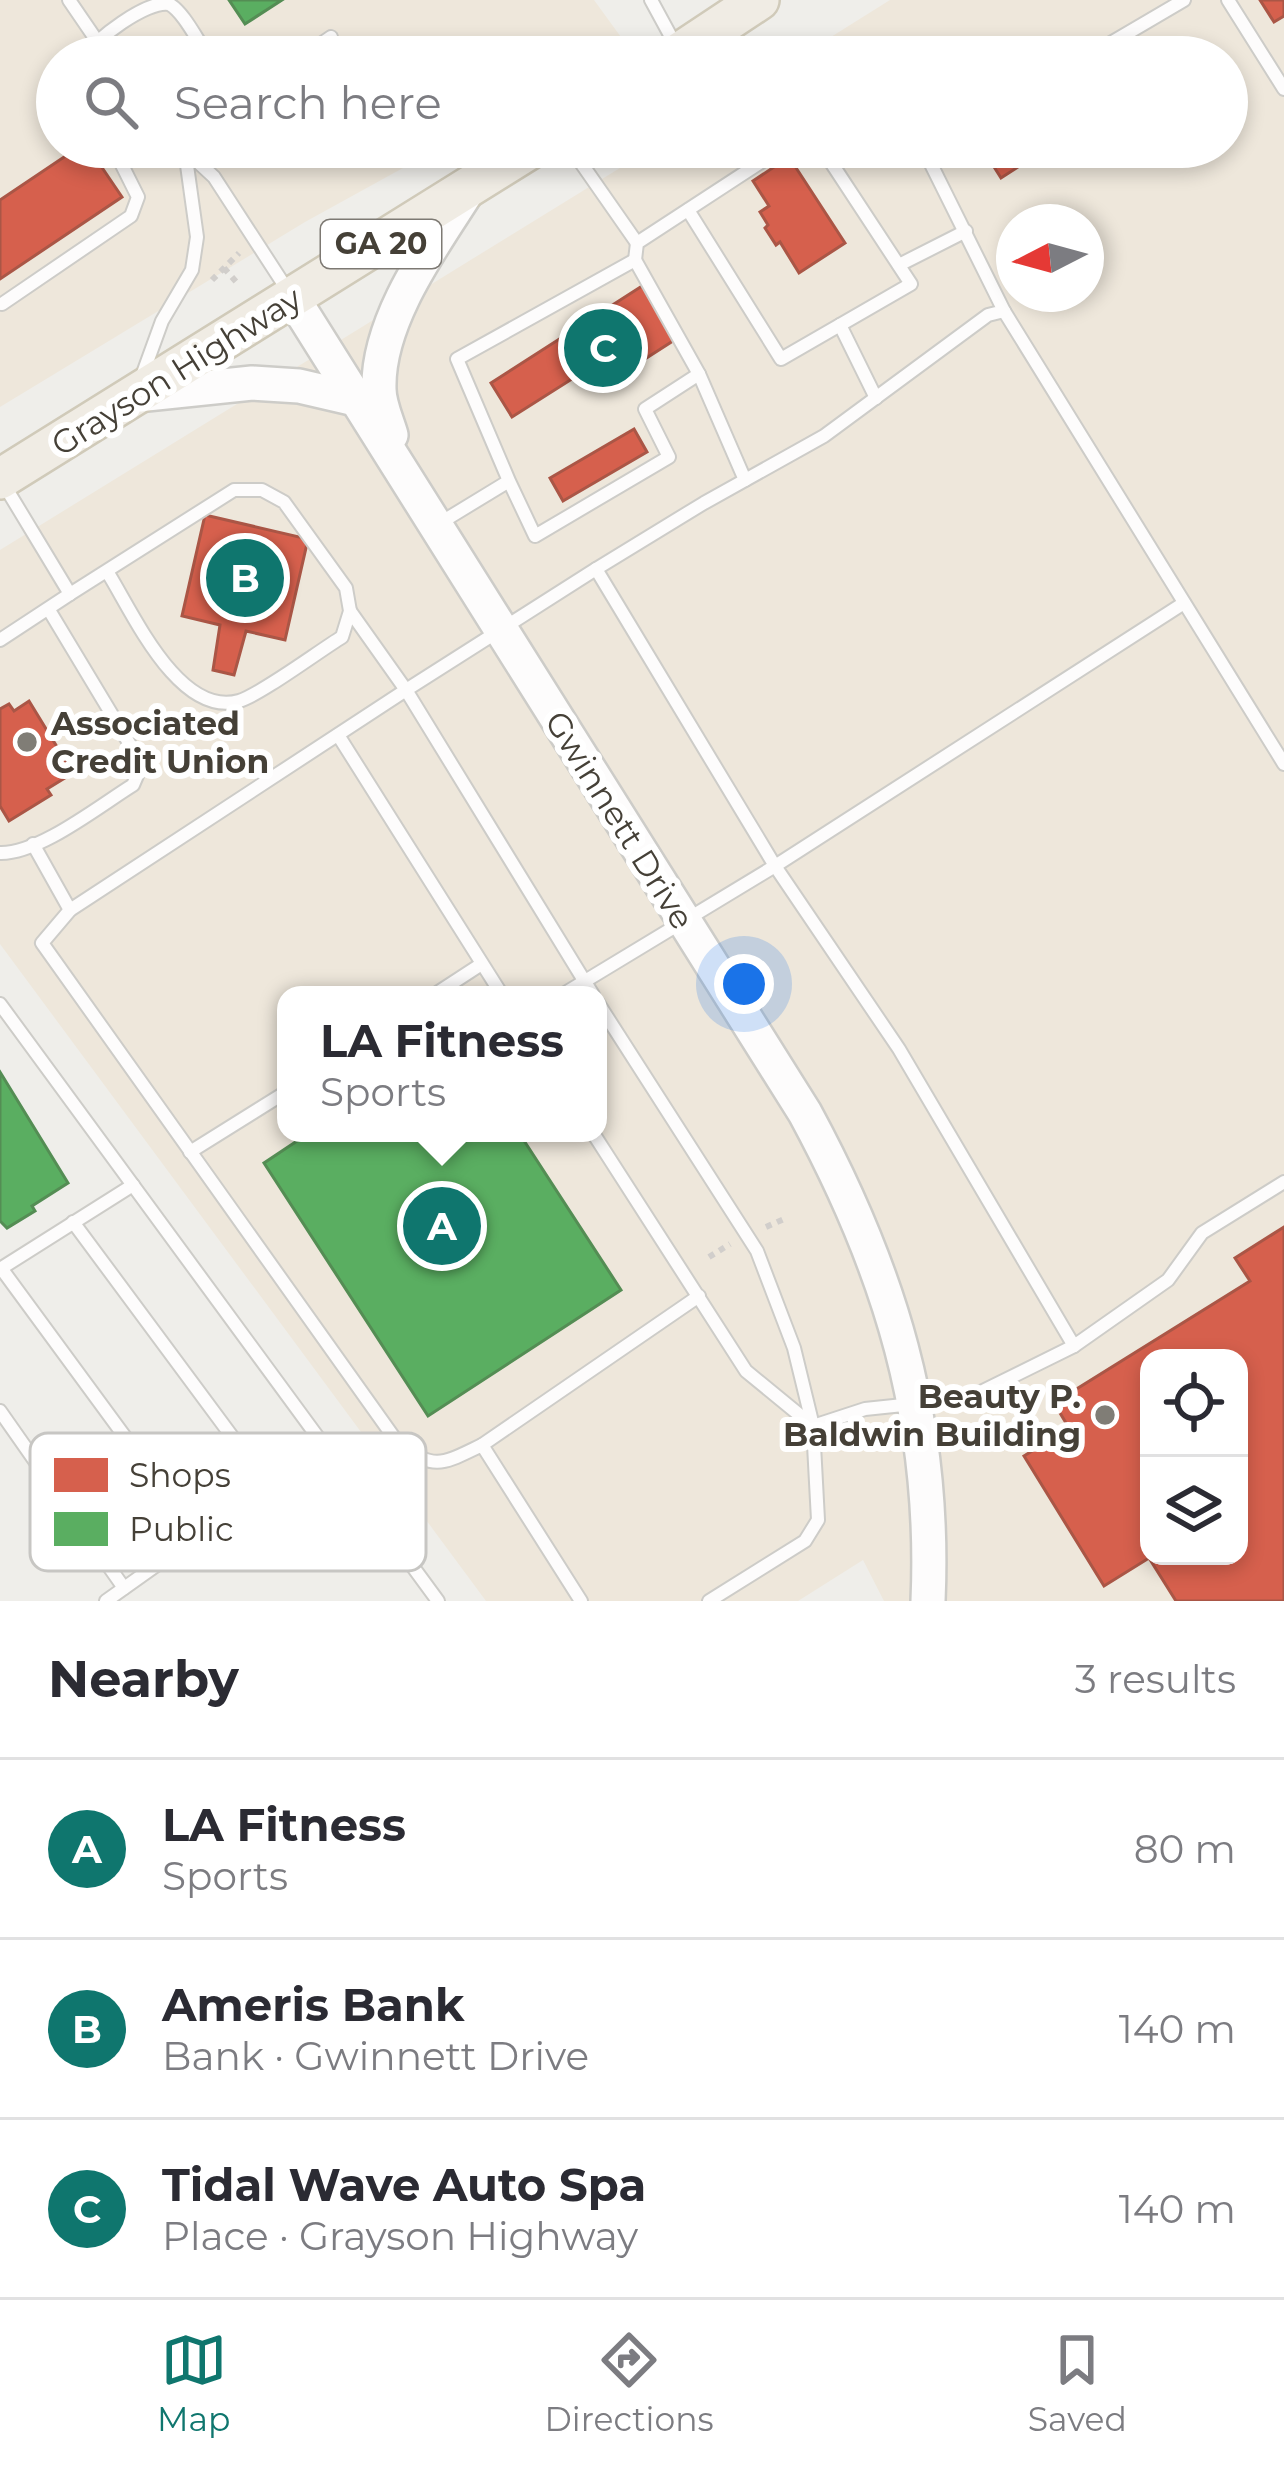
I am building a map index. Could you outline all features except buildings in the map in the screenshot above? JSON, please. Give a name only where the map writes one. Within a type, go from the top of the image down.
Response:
[{"type":"main road","points":[[705,36],[759,0]]},
{"type":"main road","name":"Grayson Highway","points":[[0,479],[501,168]]},
{"type":"street","points":[[403,477],[378,391],[385,346],[410,282],[468,190]]},
{"type":"street","name":"Gwinnett Drive","points":[[294,299],[805,1113],[849,1194],[880,1269],[915,1404],[926,1502],[928,1601]]},
{"type":"street","points":[[135,395],[253,383],[299,386],[355,399]]},
{"type":"lane","points":[[69,0],[94,36]]},
{"type":"lane","points":[[651,0],[667,36]]},
{"type":"lane","points":[[1123,36],[1184,0]]},
{"type":"lane","points":[[1228,0],[1284,89]]},
{"type":"lane","points":[[98,36],[145,6],[160,2],[171,4],[194,36]]},
{"type":"lane","points":[[2,304],[131,216],[138,197],[123,168]]},
{"type":"lane","points":[[135,395],[162,321],[192,270],[197,237],[185,168]]},
{"type":"lane","points":[[203,168],[294,299]]},
{"type":"lane","points":[[585,168],[637,243],[635,260],[699,374],[745,479]]},
{"type":"lane","points":[[637,243],[752,168]]},
{"type":"lane","points":[[688,210],[782,359],[911,284],[835,168]]},
{"type":"lane","points":[[933,168],[996,294]]},
{"type":"lane","points":[[898,265],[966,231]]},
{"type":"lane","points":[[635,260],[457,359],[536,536],[669,457],[645,409],[699,374]]},
{"type":"lane","points":[[391,1433],[42,943],[70,910],[499,628],[824,436],[988,316],[1001,312]]},
{"type":"lane","points":[[1005,312],[1284,764]]},
{"type":"lane","points":[[840,325],[876,398]]},
{"type":"lane","points":[[0,479],[70,595]]},
{"type":"lane","points":[[434,527],[509,482]]},
{"type":"lane","points":[[0,640],[234,490],[262,490],[284,502],[346,588],[350,611],[406,690],[587,986]]},
{"type":"lane","points":[[596,569],[775,866],[899,1049],[1074,1346]]},
{"type":"lane","points":[[108,573],[174,679],[205,699],[238,701],[342,637],[350,611]]},
{"type":"lane","points":[[576,986],[775,866],[1184,603]]},
{"type":"lane","points":[[0,853],[33,844],[133,785],[139,771],[132,748],[49,610]]},
{"type":"lane","points":[[338,735],[495,986]]},
{"type":"lane","points":[[33,844],[70,910]]},
{"type":"lane","points":[[448,986],[480,965]]},
{"type":"lane","points":[[0,1004],[6,1019],[314,1433]]},
{"type":"lane","points":[[607,1017],[757,1251],[794,1348],[813,1426],[818,1520],[805,1541],[710,1601]]},
{"type":"lane","points":[[190,1152],[277,1098]]},
{"type":"lane","points":[[599,1142],[746,1371],[813,1426]]},
{"type":"lane","points":[[813,1426],[865,1409],[981,1392],[1074,1346],[1168,1280],[1202,1233],[1284,1182]]},
{"type":"lane","points":[[121,1433],[0,1269],[133,1185]]},
{"type":"lane","points":[[74,1222],[229,1433]]},
{"type":"lane","points":[[426,1463],[443,1464],[482,1445],[699,1296]]},
{"type":"lane","points":[[0,1411],[30,1454]]},
{"type":"lane","points":[[482,1445],[581,1601]]},
{"type":"lane","points":[[112,1571],[124,1588]]},
{"type":"lane","points":[[106,1601],[147,1571]]},
{"type":"lane","points":[[415,1571],[437,1601]]},
{"type":"path","points":[[238,284],[224,268],[239,253]]},
{"type":"path","points":[[762,1229],[784,1219]]},
{"type":"path","points":[[709,1257],[730,1244]]},
{"type":"shaded area","points":[[0,0],[594,0],[620,36],[36,36],[36,168],[403,168],[0,407]]},
{"type":"shaded area","points":[[890,0],[1284,0],[1284,1601],[884,1601],[863,1560],[798,1601],[486,1601],[426,1520],[426,1433],[362,1433],[0,944],[0,550],[620,168],[1248,168],[1248,36],[833,36]]},
{"type":"place","name":"Tidal Wave Auto Spa","points":[[603,348]]},
{"type":"place","name":"Ameris Bank","points":[[245,578]]},
{"type":"place","name":"Associated Credit Union","points":[[27,742]]},
{"type":"place","name":"LA Fitness","points":[[442,1226]]},
{"type":"place","name":"Beauty P. Baldwin Building","points":[[1105,1415]]}]
